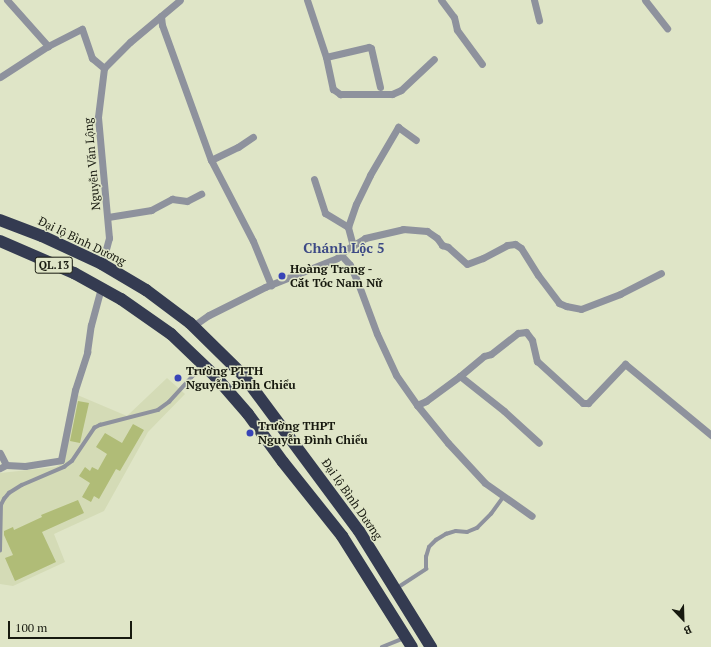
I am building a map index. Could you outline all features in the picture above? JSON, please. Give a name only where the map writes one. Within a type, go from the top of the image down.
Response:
[{"type":"highway","name":"Đại lộ Bình Dương","points":[[0,220],[42,236],[102,264],[146,290],[193,326],[243,375],[359,531],[431,647]]},
{"type":"highway","name":"QL.13","points":[[0,240],[121,299],[171,334],[203,364],[248,414],[283,462],[342,536],[408,642]]},
{"type":"highway","points":[[96,286],[102,264]]},
{"type":"street","points":[[7,0],[48,46]]},
{"type":"street","points":[[0,78],[48,46],[82,29],[92,58],[104,68],[130,42],[180,0]]},
{"type":"street","points":[[307,0],[326,58],[333,89],[340,94],[384,95],[401,90],[434,59]]},
{"type":"street","points":[[441,0],[454,17],[457,30],[482,64]]},
{"type":"street","points":[[534,0],[539,20]]},
{"type":"street","points":[[645,0],[667,28]]},
{"type":"street","points":[[161,16],[162,25],[211,160],[254,241],[271,285]]},
{"type":"street","points":[[326,58],[369,47],[380,87]]},
{"type":"street","name":"Nguyễn Văn Lộng","points":[[102,264],[108,242],[108,217],[98,117],[104,68]]},
{"type":"street","points":[[353,246],[348,226],[370,175],[398,127],[416,140]]},
{"type":"street","points":[[211,160],[238,147],[253,137]]},
{"type":"street","points":[[314,179],[325,213],[348,226]]},
{"type":"street","points":[[108,217],[150,210],[174,199],[187,201],[201,194]]},
{"type":"street","points":[[193,326],[215,312],[271,285],[337,258],[365,238],[385,232],[404,229],[427,231],[437,238],[442,245],[448,248],[467,264],[483,258],[507,245],[515,244],[521,248],[538,275],[559,303],[580,309],[620,294],[661,273]]},
{"type":"street","points":[[341,255],[350,265],[377,334],[396,375],[416,405],[448,443],[486,483],[532,516]]},
{"type":"street","points":[[0,453],[3,467],[32,465],[61,460],[74,390],[86,352],[96,286]]},
{"type":"street","points":[[416,405],[426,402],[484,356],[491,354],[518,333],[526,332],[532,340],[537,361],[583,403],[588,403],[625,364],[711,435]]},
{"type":"street","points":[[460,376],[504,411],[539,443]]},
{"type":"lane","points":[[0,551],[1,505],[9,493],[22,485],[64,467],[72,461],[94,428],[100,425],[158,410],[169,402],[203,364]]},
{"type":"lane","points":[[395,590],[426,569],[426,557],[429,547],[436,540],[446,534],[456,531],[467,532],[477,528],[491,514],[504,496]]},
{"type":"lane","points":[[382,647],[408,642]]},
{"type":"shaded area","points":[[167,378],[185,394],[148,432],[104,511],[54,534],[65,562],[13,586],[0,584],[0,473],[56,467],[62,463],[75,394],[127,416]]},
{"type":"building","points":[[78,401],[89,403],[80,443],[70,441]]},
{"type":"building","points":[[133,424],[144,430],[120,471],[116,469],[99,499],[94,496],[91,502],[82,497],[90,483],[79,476],[85,467],[90,471],[92,467],[98,470],[107,454],[96,447],[105,433],[122,443]]},
{"type":"building","points":[[78,500],[84,513],[42,532],[56,562],[15,581],[5,558],[13,555],[4,535],[4,531],[13,527],[14,530],[42,517],[41,515]]},
{"type":"place","name":"Hoàng Trang - Cắt Tóc Nam Nữ","points":[[282,276]]},
{"type":"place","name":"Trường PTTH Nguyễn Đình Chiểu","points":[[178,378]]},
{"type":"place","name":"Trường THPT Nguyễn Đình Chiểu","points":[[250,433]]},
{"type":"district","name":"Chánh Lộc 5","points":[[344,248]]}]
